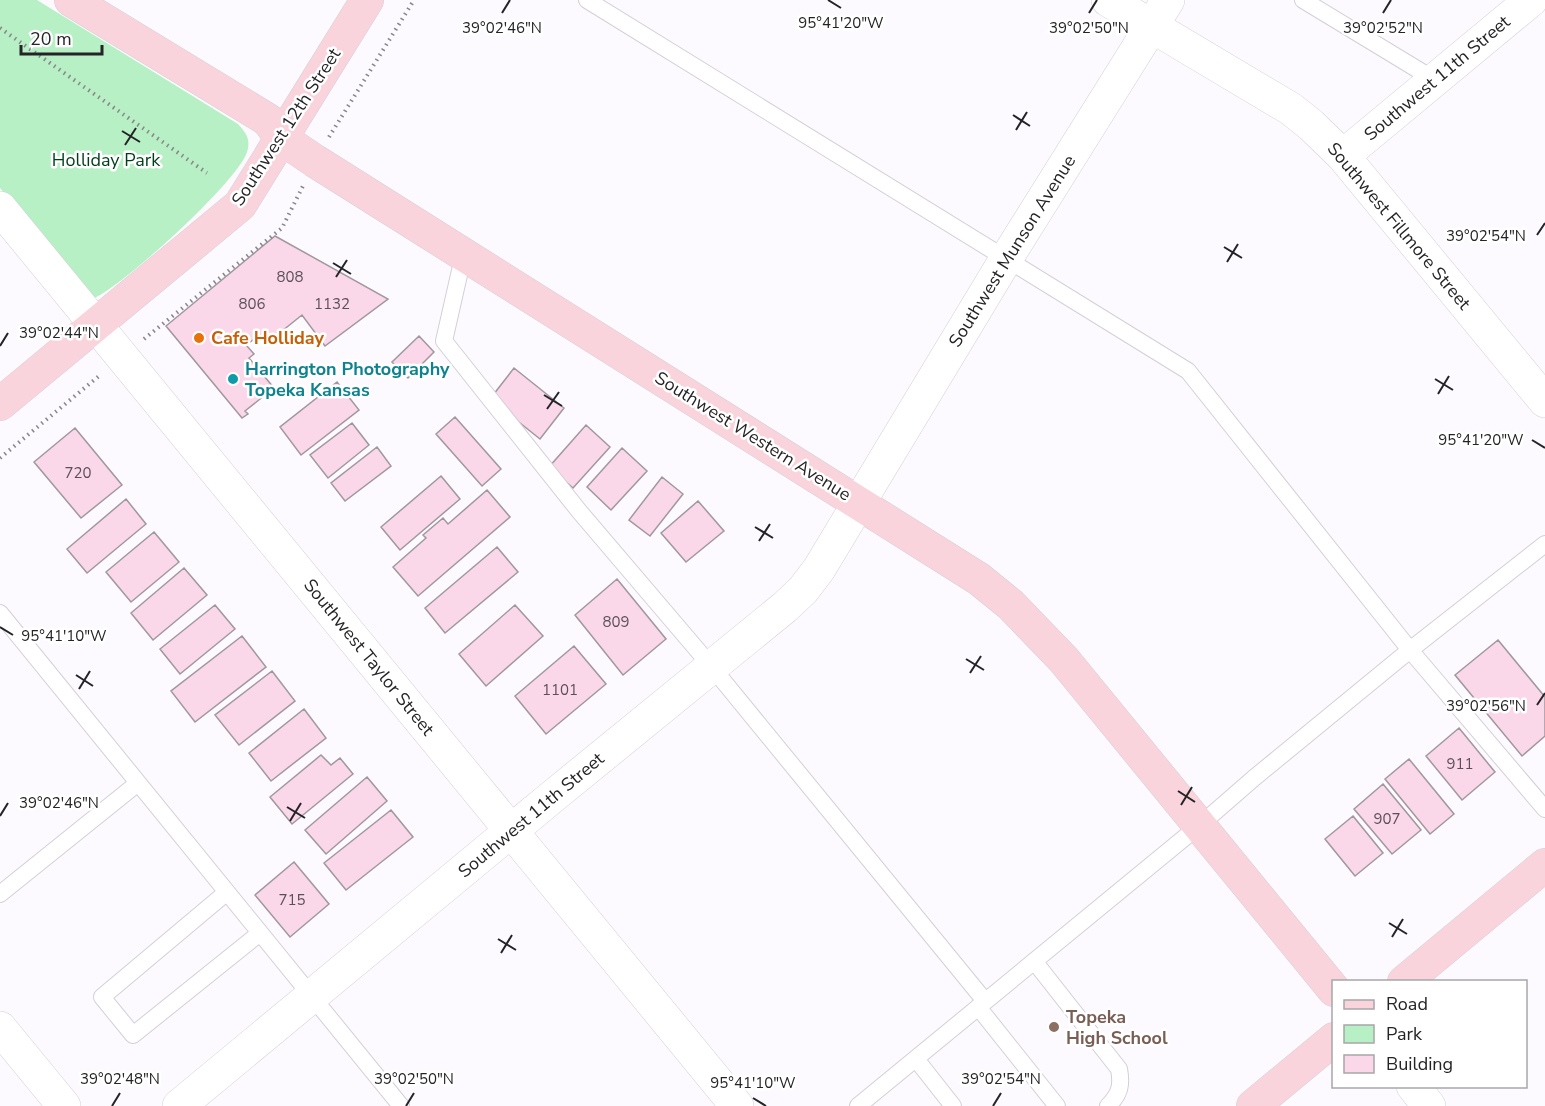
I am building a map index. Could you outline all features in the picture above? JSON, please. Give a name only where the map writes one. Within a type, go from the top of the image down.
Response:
[{"type":"street","name":"Southwest Western Avenue","points":[[71,0],[268,120],[281,138],[979,579],[1011,605],[1064,660],[1332,988]]},
{"type":"street","name":"Southwest 12th Street","points":[[0,404],[240,205],[367,0]]},
{"type":"street","name":"Southwest Fillmore Street","points":[[1108,0],[1159,13],[1311,125],[1344,156],[1545,401]]},
{"type":"street","name":"Southwest 11th Street","points":[[1344,156],[1531,0]]},
{"type":"street","name":"Southwest Munson Avenue","points":[[858,503],[1159,13]]},
{"type":"street","name":"Southwest Taylor Street","points":[[0,208],[483,797],[513,830],[737,1106]]},
{"type":"street","name":"Southwest 11th Street","points":[[179,1106],[785,607],[803,590],[819,569],[858,503]]},
{"type":"street","points":[[1405,980],[1545,865]]},
{"type":"street","points":[[0,1028],[64,1106]]},
{"type":"street","points":[[1252,1106],[1332,1041]]},
{"type":"street","points":[[1415,1088],[1429,1106]]},
{"type":"lane","points":[[587,0],[1188,371],[1410,650],[1545,809]]},
{"type":"lane","points":[[1303,0],[1435,80]]},
{"type":"lane","points":[[464,253],[444,341],[579,511],[711,666],[982,1004],[1057,1106]]},
{"type":"lane","points":[[860,1105],[1410,650],[1545,544]]},
{"type":"lane","points":[[0,613],[401,1106]]},
{"type":"lane","points":[[0,894],[138,783]]},
{"type":"lane","points":[[227,892],[102,997],[133,1035],[260,933]]},
{"type":"lane","points":[[1034,961],[1119,1069],[1122,1082],[1117,1097],[1108,1106]]},
{"type":"lane","points":[[916,1059],[953,1106]]},
{"type":"path","points":[[0,28],[207,173]]},
{"type":"green space","name":"Holliday Park","points":[[0,0],[37,0],[238,124],[247,137],[247,152],[239,166],[202,208],[129,274],[94,298],[85,291],[0,188]]},
{"type":"building","points":[[275,236],[388,299],[325,346],[302,315],[267,343],[260,335],[246,345],[254,354],[249,358],[274,388],[245,411],[248,414],[242,418],[166,326]]},
{"type":"building","points":[[419,336],[434,352],[408,378],[392,362]]},
{"type":"building","points":[[514,368],[564,408],[540,439],[490,399]]},
{"type":"building","points":[[337,382],[359,410],[301,455],[280,427]]},
{"type":"building","points":[[455,417],[501,469],[482,486],[436,434]]},
{"type":"building","points":[[352,423],[369,445],[328,478],[310,455]]},
{"type":"building","points":[[586,425],[610,447],[573,488],[549,467]]},
{"type":"building","points":[[75,428],[122,485],[81,518],[34,462]]},
{"type":"building","points":[[377,447],[391,466],[345,501],[331,483]]},
{"type":"building","points":[[622,448],[647,471],[611,510],[587,487]]},
{"type":"building","points":[[441,476],[460,499],[400,550],[381,527]]},
{"type":"building","points":[[662,477],[683,494],[650,536],[629,520]]},
{"type":"building","points":[[487,490],[510,517],[418,596],[393,567],[426,538],[423,535],[443,518],[448,524]]},
{"type":"building","points":[[126,499],[146,524],[87,573],[67,549]]},
{"type":"building","points":[[698,501],[724,531],[686,562],[661,533]]},
{"type":"building","points":[[154,532],[179,562],[131,602],[106,572]]},
{"type":"building","points":[[497,547],[518,572],[445,633],[425,608]]},
{"type":"building","points":[[184,568],[207,595],[153,640],[131,613]]},
{"type":"building","points":[[617,579],[666,639],[623,675],[575,615]]},
{"type":"building","points":[[215,605],[235,629],[180,674],[160,649]]},
{"type":"building","points":[[515,605],[543,636],[486,686],[459,654]]},
{"type":"building","points":[[242,636],[266,667],[195,722],[171,691]]},
{"type":"building","points":[[1498,640],[1545,697],[1545,736],[1522,756],[1455,675]]},
{"type":"building","points":[[574,646],[606,684],[546,734],[515,696]]},
{"type":"building","points":[[272,671],[295,701],[239,745],[215,715]]},
{"type":"building","points":[[304,709],[326,738],[271,781],[249,753]]},
{"type":"building","points":[[1459,728],[1495,772],[1462,800],[1426,756]]},
{"type":"building","points":[[321,755],[331,765],[340,758],[353,774],[292,824],[270,797]]},
{"type":"building","points":[[1409,759],[1454,814],[1430,834],[1385,779]]},
{"type":"building","points":[[367,777],[387,801],[326,854],[305,830]]},
{"type":"building","points":[[1383,784],[1421,830],[1392,854],[1354,809]]},
{"type":"building","points":[[391,810],[413,837],[346,890],[324,863]]},
{"type":"building","points":[[1353,816],[1383,853],[1355,876],[1325,839]]},
{"type":"building","points":[[294,862],[329,904],[290,937],[255,895]]},
{"type":"place","name":"Cafe Holliday","points":[[199,338]]},
{"type":"place","name":"Harrington Photography Topeka Kansas","points":[[233,379]]},
{"type":"place","name":"Topeka High School","points":[[1054,1027]]}]
